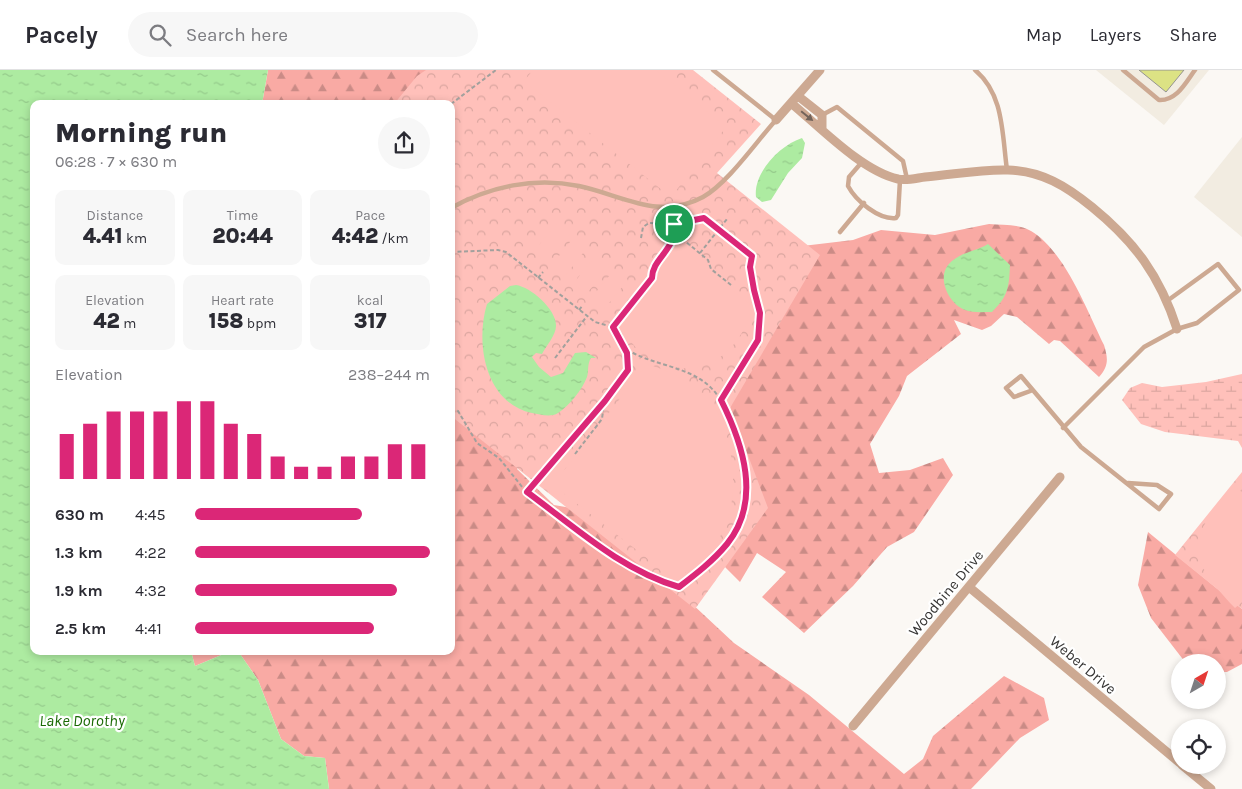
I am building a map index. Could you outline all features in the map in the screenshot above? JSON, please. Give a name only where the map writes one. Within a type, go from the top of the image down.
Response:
[{"type":"street","points":[[776,120],[820,70]]},
{"type":"street","points":[[798,96],[822,115],[822,129]]},
{"type":"street","points":[[791,103],[870,168],[903,179],[1007,170],[1031,173],[1061,184],[1109,221],[1132,243],[1155,276],[1177,329]]},
{"type":"street","name":"Woodbine Drive","points":[[853,726],[1060,477]]},
{"type":"street","name":"Weber Drive","points":[[969,587],[1171,756]]},
{"type":"street","name":"Weber Drive","points":[[1193,774],[1211,789]]},
{"type":"lane","points":[[455,206],[500,188],[552,183],[590,189],[648,207],[672,207],[694,202],[714,190],[776,120],[713,70]]},
{"type":"lane","points":[[975,70],[986,79],[998,103],[1007,170]]},
{"type":"lane","points":[[1122,70],[1160,100],[1167,100],[1174,98],[1195,70]]},
{"type":"lane","points":[[822,115],[837,107],[903,161],[903,179],[896,218],[884,218],[851,192],[848,182],[862,162]]},
{"type":"lane","points":[[840,232],[864,203]]},
{"type":"lane","points":[[1064,428],[1144,347],[1177,329],[1197,323],[1239,290],[1218,264],[1167,301]]},
{"type":"lane","points":[[1033,390],[1014,397],[1006,388],[1022,376],[1081,447],[1160,509],[1171,494],[1158,485],[1128,483]]},
{"type":"path","points":[[455,101],[496,70]]},
{"type":"path","points":[[613,327],[652,278],[652,270],[666,253],[675,236],[672,207]]},
{"type":"path","points":[[641,238],[644,228],[649,223],[674,224],[704,218],[756,260]]},
{"type":"path","points":[[700,253],[727,219]]},
{"type":"path","points":[[675,236],[680,237],[700,253],[708,260],[711,268],[731,285]]},
{"type":"path","points":[[455,252],[503,251],[598,324],[613,327],[629,359],[628,370],[605,401],[527,492]]},
{"type":"path","points":[[721,400],[758,340],[760,313],[751,274],[752,256]]},
{"type":"path","points":[[538,278],[543,272]]},
{"type":"path","points":[[579,310],[583,305]]},
{"type":"path","points":[[555,358],[587,316]]},
{"type":"path","points":[[455,410],[458,411],[477,443],[499,458],[527,492],[616,558],[652,579],[679,587],[706,566],[727,544],[743,512],[746,492],[746,465],[731,420],[721,400],[708,385],[690,375],[633,354],[625,348]]},
{"type":"path","points":[[575,454],[602,419],[605,401]]},
{"type":"shaded area","points":[[1096,70],[1209,70],[1164,125]]},
{"type":"shaded area","points":[[1242,137],[1242,237],[1194,197]]},
{"type":"green space","points":[[268,70],[451,70],[417,100],[263,100]]},
{"type":"green space","points":[[426,70],[693,70],[761,124],[717,173],[820,255],[730,408],[768,508],[695,609],[455,419],[455,100],[397,100],[417,76]]},
{"type":"green space","points":[[533,70],[656,70],[726,127],[671,197],[524,81]]},
{"type":"green space","points":[[557,223],[570,234],[546,262],[533,252]]},
{"type":"green space","points":[[989,224],[1011,225],[1031,231],[1054,252],[1074,283],[1104,345],[1107,358],[1105,369],[1099,377],[1060,341],[1054,340],[1049,344],[1017,317],[1004,314],[991,326],[982,330],[954,320],[961,334],[907,376],[899,396],[870,444],[879,473],[910,470],[943,458],[953,475],[914,532],[887,547],[853,586],[804,633],[762,597],[786,572],[757,553],[740,582],[725,567],[730,408],[794,247],[853,240],[881,230],[935,235]]},
{"type":"green space","points":[[574,237],[587,248],[564,277],[551,266]]},
{"type":"green space","points":[[676,243],[689,249],[690,257],[752,306],[749,318],[737,341],[718,359],[707,365],[694,368],[672,366],[638,350],[618,322],[671,256],[671,249]]},
{"type":"green space","points":[[596,255],[610,266],[586,294],[573,284]]},
{"type":"green space","points":[[615,269],[628,280],[604,309],[591,298]]},
{"type":"green space","points":[[647,364],[691,384],[712,404],[719,414],[726,432],[733,470],[731,508],[726,525],[718,541],[707,555],[692,568],[674,579],[562,492],[550,491],[548,478],[561,474]]},
{"type":"green space","points":[[455,373],[521,449],[517,469],[554,505],[577,509],[659,573],[734,643],[809,695],[904,774],[923,759],[933,736],[1004,676],[1044,698],[1049,720],[1020,738],[971,789],[329,789],[325,758],[304,756],[281,739],[258,680],[241,655],[455,655]]},
{"type":"green space","points":[[1242,374],[1242,448],[1238,441],[1165,432],[1141,424],[1122,400],[1130,388],[1142,383],[1162,387],[1206,382]]},
{"type":"green space","points":[[1242,472],[1242,609],[1175,555]]},
{"type":"green space","points":[[1233,486],[1242,492],[1242,602],[1235,608],[1218,590],[1207,574],[1200,560],[1198,547],[1200,535],[1207,521]]},
{"type":"green space","points":[[1148,532],[1242,609],[1242,664],[1226,672],[1226,654],[1179,654],[1151,618],[1138,585]]},
{"type":"green space","points":[[192,655],[221,655],[195,666]]},
{"type":"water","name":"Lake Dorothy","points":[[0,70],[268,70],[263,100],[30,100],[30,655],[192,655],[195,666],[221,655],[241,655],[258,680],[281,739],[304,756],[325,758],[329,789],[0,789]]},
{"type":"water","points":[[802,138],[805,143],[802,158],[788,173],[771,200],[762,202],[756,197],[756,188],[763,170],[777,153]]},
{"type":"water","points":[[988,244],[1010,265],[1007,291],[992,312],[968,311],[959,307],[950,297],[944,284],[945,271],[948,265],[957,257]]},
{"type":"water","points":[[516,285],[529,290],[542,300],[555,320],[556,329],[542,354],[536,353],[532,357],[539,367],[551,377],[563,373],[575,353],[586,352],[596,358],[591,358],[590,360],[587,377],[579,392],[571,402],[558,413],[552,415],[532,413],[516,407],[503,397],[487,369],[482,336],[487,304],[510,286]]},
{"type":"building","points":[[1139,70],[1184,70],[1166,92]]},
{"type":"route","points":[[704,218],[752,256],[750,267],[760,313],[758,340],[721,400],[731,420],[746,465],[746,492],[743,512],[727,544],[706,566],[679,587],[652,579],[633,569],[608,553],[527,492],[605,401],[627,372],[629,359],[625,348],[613,330],[614,323],[652,278],[652,270],[666,253],[672,237],[675,236],[674,224],[704,218]]}]
